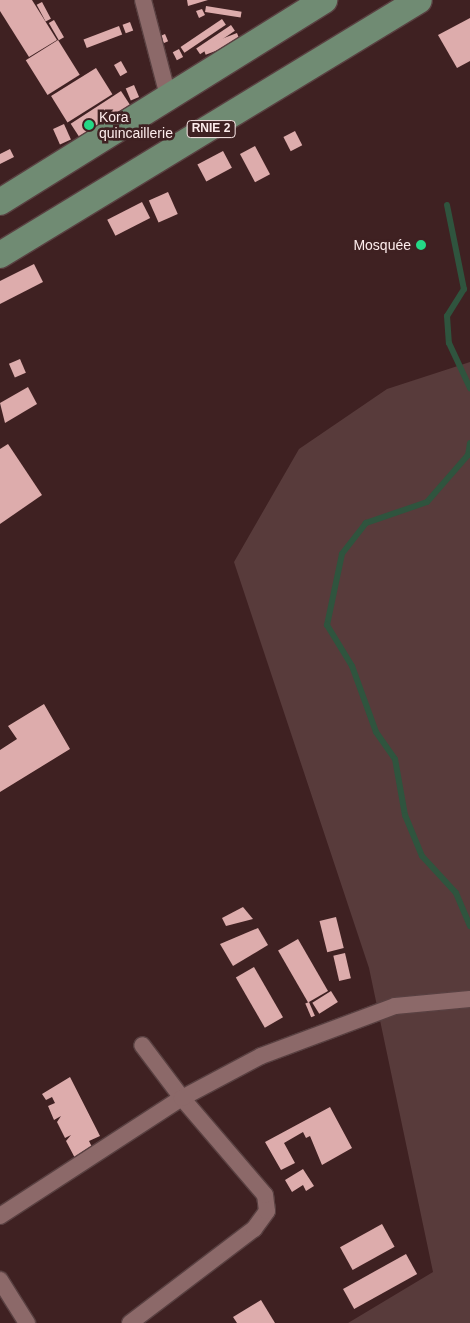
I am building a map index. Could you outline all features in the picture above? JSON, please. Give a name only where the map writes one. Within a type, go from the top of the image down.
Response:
[{"type":"main road","points":[[0,202],[324,0]]},
{"type":"main road","name":"RNIE 2","points":[[0,254],[420,0]]},
{"type":"street","points":[[143,0],[168,96]]},
{"type":"street","points":[[0,1216],[182,1098],[262,1056],[395,1006],[470,999]]},
{"type":"street","points":[[130,1323],[254,1229],[267,1211],[265,1195],[182,1098],[142,1045]]},
{"type":"street","points":[[0,1280],[27,1323]]},
{"type":"shaded area","points":[[470,362],[470,1323],[348,1323],[433,1272],[369,968],[234,562],[299,449],[387,389]]},
{"type":"building","points":[[0,0],[32,0],[57,40],[29,57],[0,11]]},
{"type":"building","points":[[187,0],[208,0],[188,6]]},
{"type":"building","points":[[42,2],[51,19],[46,22],[37,5]]},
{"type":"building","points":[[206,6],[242,12],[241,18],[205,12]]},
{"type":"building","points":[[202,9],[205,15],[199,18],[196,11]]},
{"type":"building","points":[[470,18],[470,61],[457,68],[438,35]]},
{"type":"building","points":[[222,19],[226,25],[184,53],[181,47]]},
{"type":"building","points":[[54,20],[64,37],[59,40],[49,23]]},
{"type":"building","points":[[130,22],[133,30],[126,33],[123,25]]},
{"type":"building","points":[[231,25],[235,31],[200,54],[196,48]]},
{"type":"building","points":[[119,26],[122,34],[87,48],[84,40]]},
{"type":"building","points":[[237,33],[240,41],[206,55],[202,46]]},
{"type":"building","points":[[165,34],[168,41],[164,43],[160,36]]},
{"type":"building","points":[[58,40],[80,75],[48,95],[26,60]]},
{"type":"building","points":[[179,49],[183,57],[177,60],[173,52]]},
{"type":"building","points":[[121,61],[127,72],[120,76],[114,65]]},
{"type":"building","points":[[96,68],[112,94],[67,122],[51,96]]},
{"type":"building","points":[[134,85],[139,97],[131,100],[126,89]]},
{"type":"building","points":[[121,91],[130,105],[80,138],[71,124]]},
{"type":"building","points":[[64,124],[71,140],[60,144],[53,129]]},
{"type":"building","points":[[295,131],[302,145],[291,151],[283,137]]},
{"type":"building","points":[[255,146],[270,174],[255,182],[240,154]]},
{"type":"building","points":[[10,149],[14,157],[0,164],[0,154]]},
{"type":"building","points":[[223,151],[232,168],[206,181],[197,165]]},
{"type":"building","points":[[168,192],[178,214],[159,222],[149,201]]},
{"type":"building","points":[[142,202],[150,218],[115,236],[107,220]]},
{"type":"building","points":[[34,264],[43,282],[0,304],[0,281]]},
{"type":"building","points":[[20,359],[26,373],[15,377],[9,364]]},
{"type":"building","points":[[28,387],[37,404],[5,423],[0,403]]},
{"type":"building","points":[[8,444],[42,495],[0,524],[0,449]]},
{"type":"building","points":[[44,704],[70,749],[0,792],[0,750],[17,739],[8,726]]},
{"type":"building","points":[[243,907],[253,919],[226,926],[222,918]]},
{"type":"building","points":[[336,917],[344,948],[327,952],[320,921]]},
{"type":"building","points":[[258,928],[268,945],[233,966],[220,944]]},
{"type":"building","points":[[298,939],[328,991],[308,1002],[278,950]]},
{"type":"building","points":[[345,953],[351,978],[339,981],[333,956]]},
{"type":"building","points":[[254,967],[283,1017],[265,1028],[236,978]]},
{"type":"building","points":[[331,991],[338,1002],[319,1014],[312,1003]]},
{"type":"building","points":[[309,1002],[315,1016],[311,1017],[305,1004]]},
{"type":"building","points":[[70,1077],[100,1136],[89,1141],[94,1151],[76,1160],[66,1141],[71,1135],[65,1138],[57,1122],[61,1116],[54,1120],[48,1106],[55,1103],[52,1097],[46,1100],[42,1094]]},
{"type":"building","points":[[330,1107],[352,1148],[322,1165],[310,1136],[306,1138],[303,1132],[284,1143],[295,1163],[281,1170],[265,1142]]},
{"type":"building","points":[[303,1169],[314,1186],[306,1191],[303,1185],[292,1192],[285,1180]]},
{"type":"building","points":[[382,1224],[395,1247],[353,1270],[340,1247]]},
{"type":"building","points":[[406,1254],[417,1274],[354,1309],[343,1289]]},
{"type":"building","points":[[261,1300],[275,1323],[237,1323],[233,1317]]},
{"type":"waterway","points":[[447,205],[464,289],[447,316],[449,343],[470,388]]},
{"type":"waterway","points":[[470,443],[468,455],[427,502],[366,523],[342,554],[327,625],[352,666],[376,732],[395,759],[405,815],[422,856],[456,893],[470,926]]},
{"type":"place","name":"Kora quincaillerie","points":[[89,125]]},
{"type":"place","name":"Mosquée","points":[[421,245]]}]
